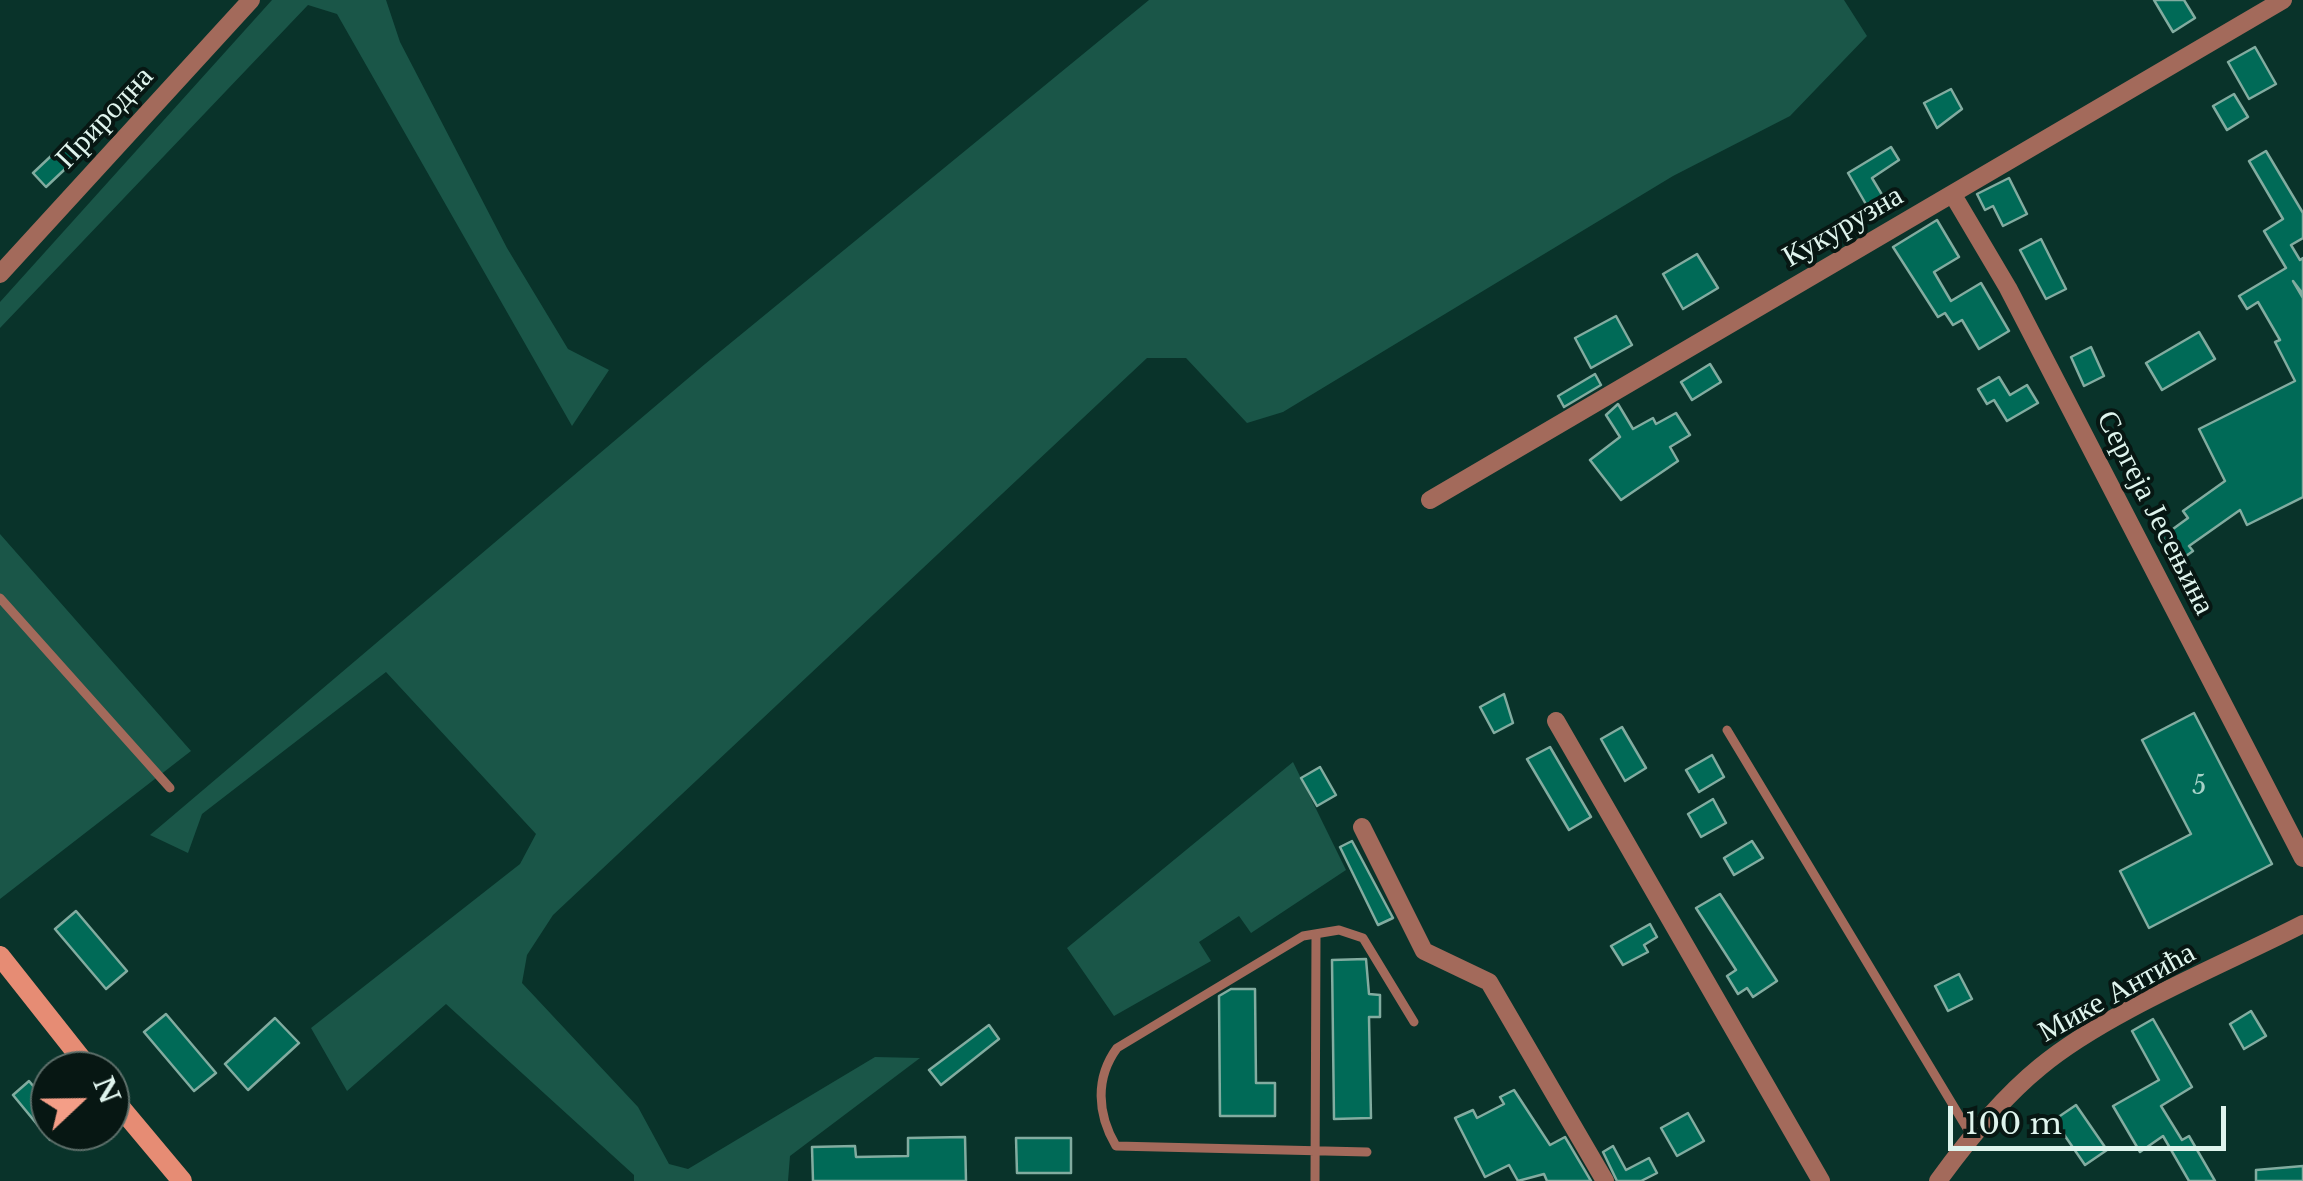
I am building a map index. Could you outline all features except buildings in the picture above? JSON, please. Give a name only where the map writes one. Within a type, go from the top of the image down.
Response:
[{"type":"main road","points":[[0,956],[75,1051]]},
{"type":"main road","points":[[130,1119],[182,1181]]},
{"type":"street","name":"Природна","points":[[0,274],[251,0]]},
{"type":"street","name":"Кукурузна","points":[[1430,500],[2283,0]]},
{"type":"street","name":"Сергеја Јесењина","points":[[1953,195],[2008,288],[2303,858]]},
{"type":"street","points":[[1556,721],[1822,1181]]},
{"type":"street","points":[[1362,827],[1424,951],[1488,982],[1605,1181]]},
{"type":"street","name":"Мике Антића","points":[[1938,1181],[2020,1086],[2061,1052],[2303,924]]},
{"type":"lane","points":[[0,598],[170,788]]},
{"type":"lane","points":[[1727,730],[1973,1138]]},
{"type":"lane","points":[[1367,1152],[1116,1146],[1108,1132],[1101,1100],[1101,1070],[1117,1048],[1303,936],[1339,930],[1363,938],[1414,1022]]},
{"type":"lane","points":[[1314,1181],[1316,934]]},
{"type":"green space","points":[[272,0],[386,0],[400,42],[507,248],[568,349],[609,370],[572,426],[337,14],[308,5],[0,328],[0,302]]},
{"type":"green space","points":[[1149,0],[1844,0],[1867,36],[1790,116],[1673,176],[1283,412],[1247,423],[1186,358],[1147,358],[553,915],[527,955],[522,983],[638,1107],[669,1164],[688,1169],[875,1057],[920,1058],[790,1156],[788,1181],[634,1181],[634,1175],[446,1004],[347,1091],[311,1028],[520,864],[536,834],[386,672],[202,814],[188,853],[150,835],[705,364]]},
{"type":"green space","points":[[0,534],[191,751],[0,899]]},
{"type":"green space","points":[[1293,762],[1346,870],[1251,933],[1239,916],[1199,942],[1211,961],[1114,1016],[1067,948]]}]
